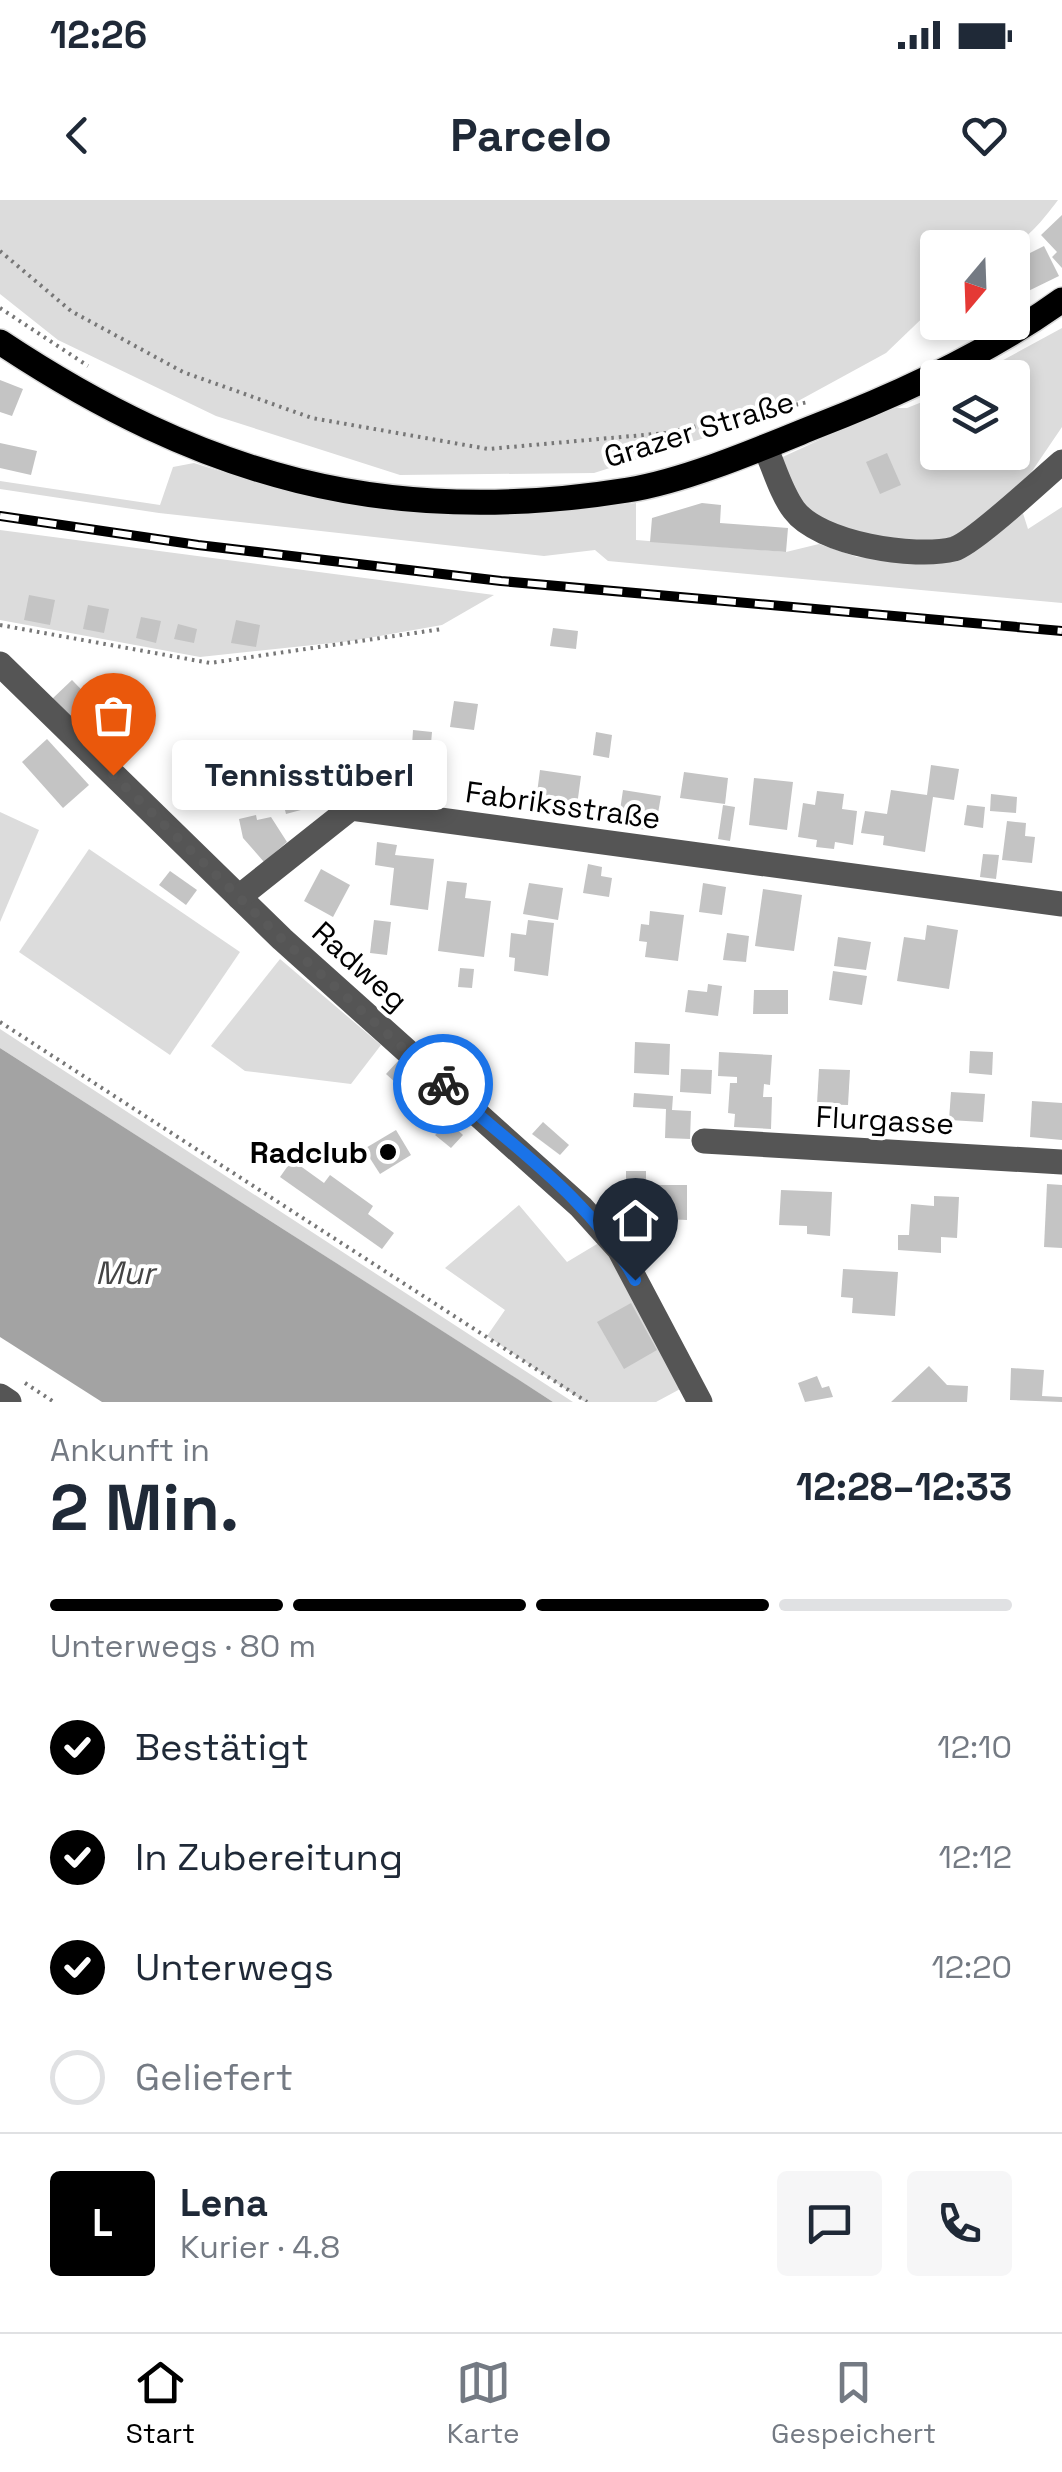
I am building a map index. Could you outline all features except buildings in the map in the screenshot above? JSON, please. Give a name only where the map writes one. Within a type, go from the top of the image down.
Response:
[{"type":"main road","name":"Grazer Straße","points":[[0,342],[128,418],[220,460],[310,486],[387,500],[494,504],[632,490],[765,447],[909,388],[1030,323],[1062,300]]},
{"type":"street","points":[[765,447],[792,508],[806,524],[838,541],[880,549],[955,549],[1062,462]]},
{"type":"street","points":[[0,664],[239,897]]},
{"type":"street","name":"Fabriksstraße","points":[[239,897],[351,808],[1062,904]]},
{"type":"street","name":"Radweg","points":[[239,897],[582,1208],[619,1249],[700,1402]]},
{"type":"street","name":"Flurgasse","points":[[704,1141],[1062,1162]]},
{"type":"street","points":[[0,1396],[9,1402]]},
{"type":"path","points":[[0,251],[71,311],[183,372],[312,418],[488,450],[666,432],[821,399]]},
{"type":"path","points":[[0,308],[98,372]]},
{"type":"path","points":[[0,625],[210,664],[442,628]]},
{"type":"path","points":[[0,1022],[587,1402]]},
{"type":"shaded area","points":[[0,200],[1058,200],[1030,233],[920,230],[920,320],[886,353],[767,418],[594,473],[400,475],[216,416],[58,340],[0,294]]},
{"type":"shaded area","points":[[1062,328],[1062,427],[1026,480],[955,549],[806,524],[772,462],[888,408],[907,408],[920,403],[920,470],[1030,470],[1030,360],[1003,360]]},
{"type":"shaded area","points":[[194,463],[307,494],[412,509],[519,512],[636,503],[636,540],[786,552],[819,544],[857,557],[919,560],[1021,507],[1028,529],[1062,507],[1062,603],[608,561],[595,550],[544,556],[159,513],[0,489],[0,481],[160,505],[173,467]]},
{"type":"shaded area","points":[[0,530],[494,595],[442,625],[351,641],[200,657],[0,620]]},
{"type":"shaded area","points":[[0,812],[39,830],[0,922]]},
{"type":"shaded area","points":[[89,849],[240,952],[170,1055],[19,952]]},
{"type":"shaded area","points":[[280,959],[381,1045],[351,1084],[245,1071],[211,1046]]},
{"type":"shaded area","points":[[0,1029],[573,1402],[553,1402],[0,1048]]},
{"type":"shaded area","points":[[519,1205],[567,1262],[602,1241],[682,1388],[656,1402],[585,1402],[487,1336],[505,1310],[445,1268]]},
{"type":"water","name":"Mur","points":[[0,1048],[553,1402],[102,1402],[0,1337]]},
{"type":"railway","points":[[0,516],[198,545],[501,581],[1062,631]]},
{"type":"way so far","points":[[113,775],[282,939],[443,1084]]},
{"type":"place","name":"Tennisstüberl","points":[[113,775]]},
{"type":"place","name":"Radclub","points":[[388,1152]]},
{"type":"route","points":[[443,1084],[582,1208],[619,1249],[635,1280]]}]
